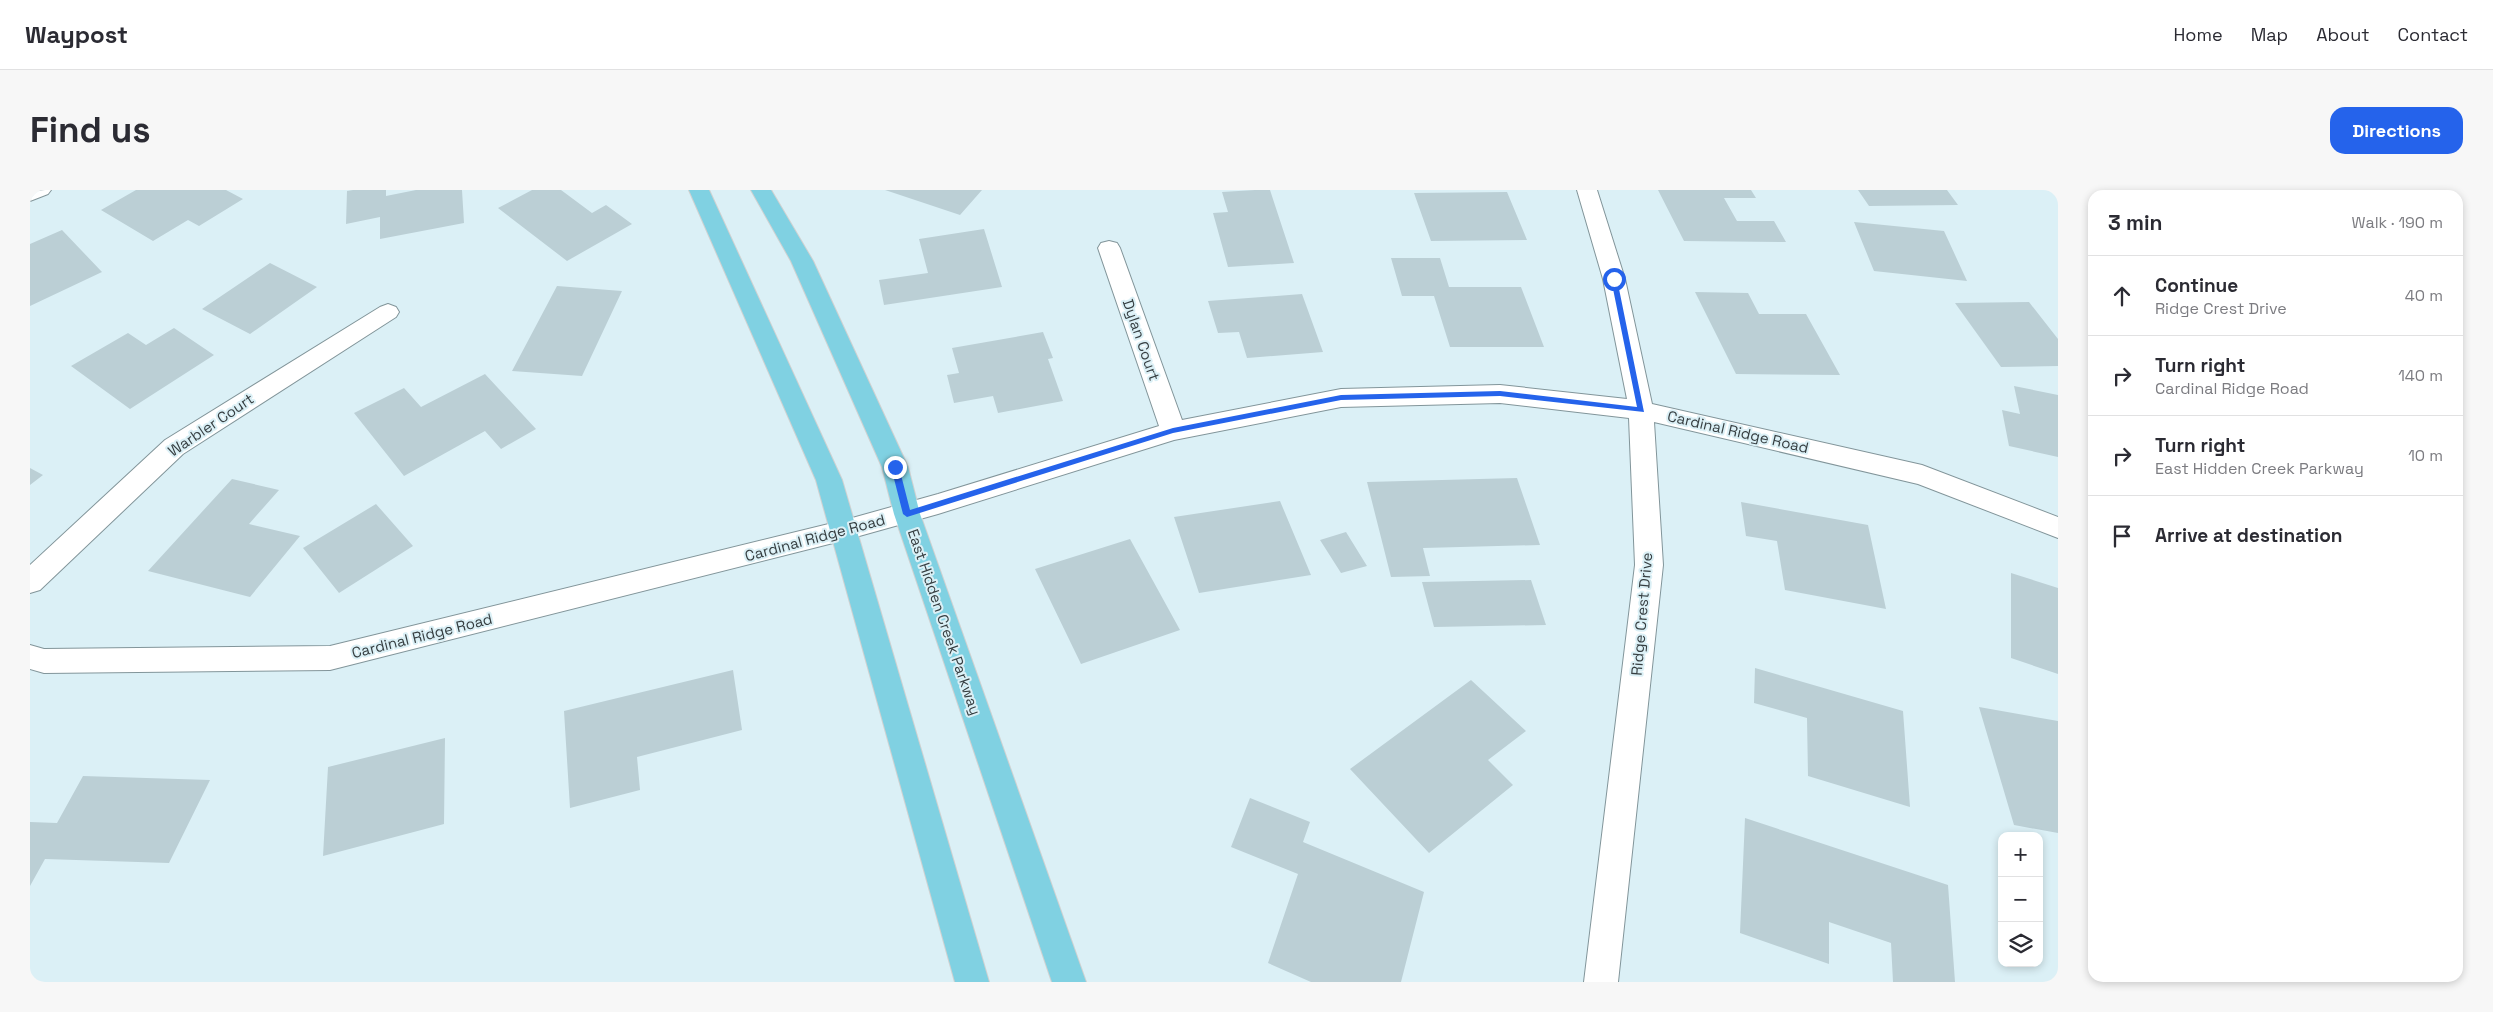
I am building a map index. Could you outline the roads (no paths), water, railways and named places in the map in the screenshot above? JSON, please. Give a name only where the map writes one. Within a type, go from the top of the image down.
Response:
[{"type":"main road","points":[[699,190],[829,480],[845,530],[972,982]]},
{"type":"main road","name":"East Hidden Creek Parkway","points":[[761,190],[802,261],[895,467],[907,514],[1069,982]]},
{"type":"street","points":[[30,195],[41,190]]},
{"type":"street","name":"Ridge Crest Drive","points":[[1588,190],[1614,279],[1641,410],[1649,565],[1601,982]]},
{"type":"street","name":"Dylan Court","points":[[1109,248],[1173,431]]},
{"type":"street","name":"Warbler Court","points":[[30,582],[174,447],[388,312]]},
{"type":"street","name":"Cardinal Ridge Road","points":[[30,657],[44,661],[330,658],[907,514],[1173,431],[1341,398],[1500,394],[1641,410],[1922,475],[2058,528]]}]
